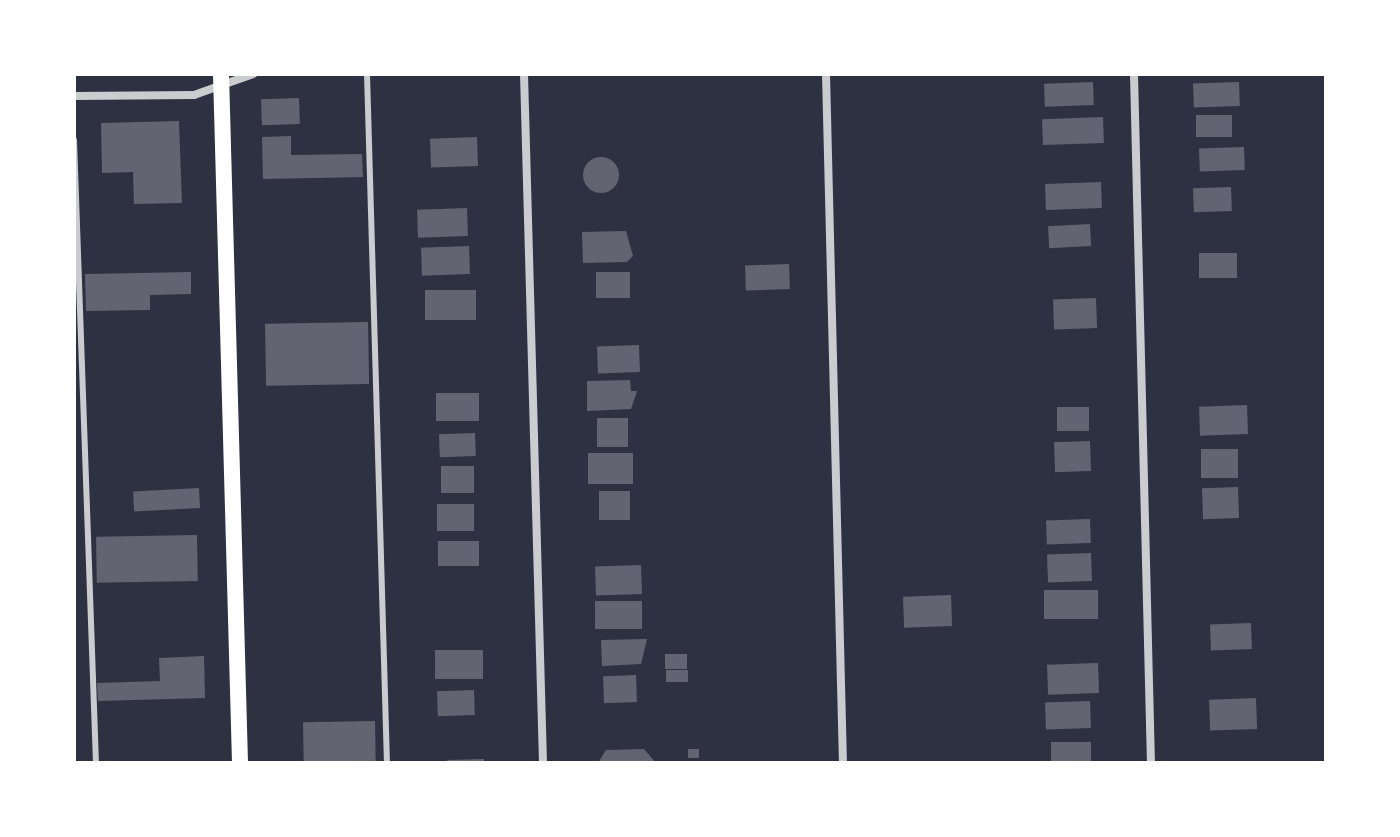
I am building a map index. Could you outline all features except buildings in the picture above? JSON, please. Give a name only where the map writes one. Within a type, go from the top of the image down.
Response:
[{"type":"main road","points":[[221,80],[240,763]]},
{"type":"street","points":[[74,96],[194,95],[221,80],[253,74]]},
{"type":"street","points":[[524,74],[543,763]]},
{"type":"street","points":[[826,74],[843,763]]},
{"type":"street","points":[[1134,74],[1151,763]]},
{"type":"lane","points":[[367,74],[387,763]]},
{"type":"lane","points":[[74,140],[96,763]]}]
